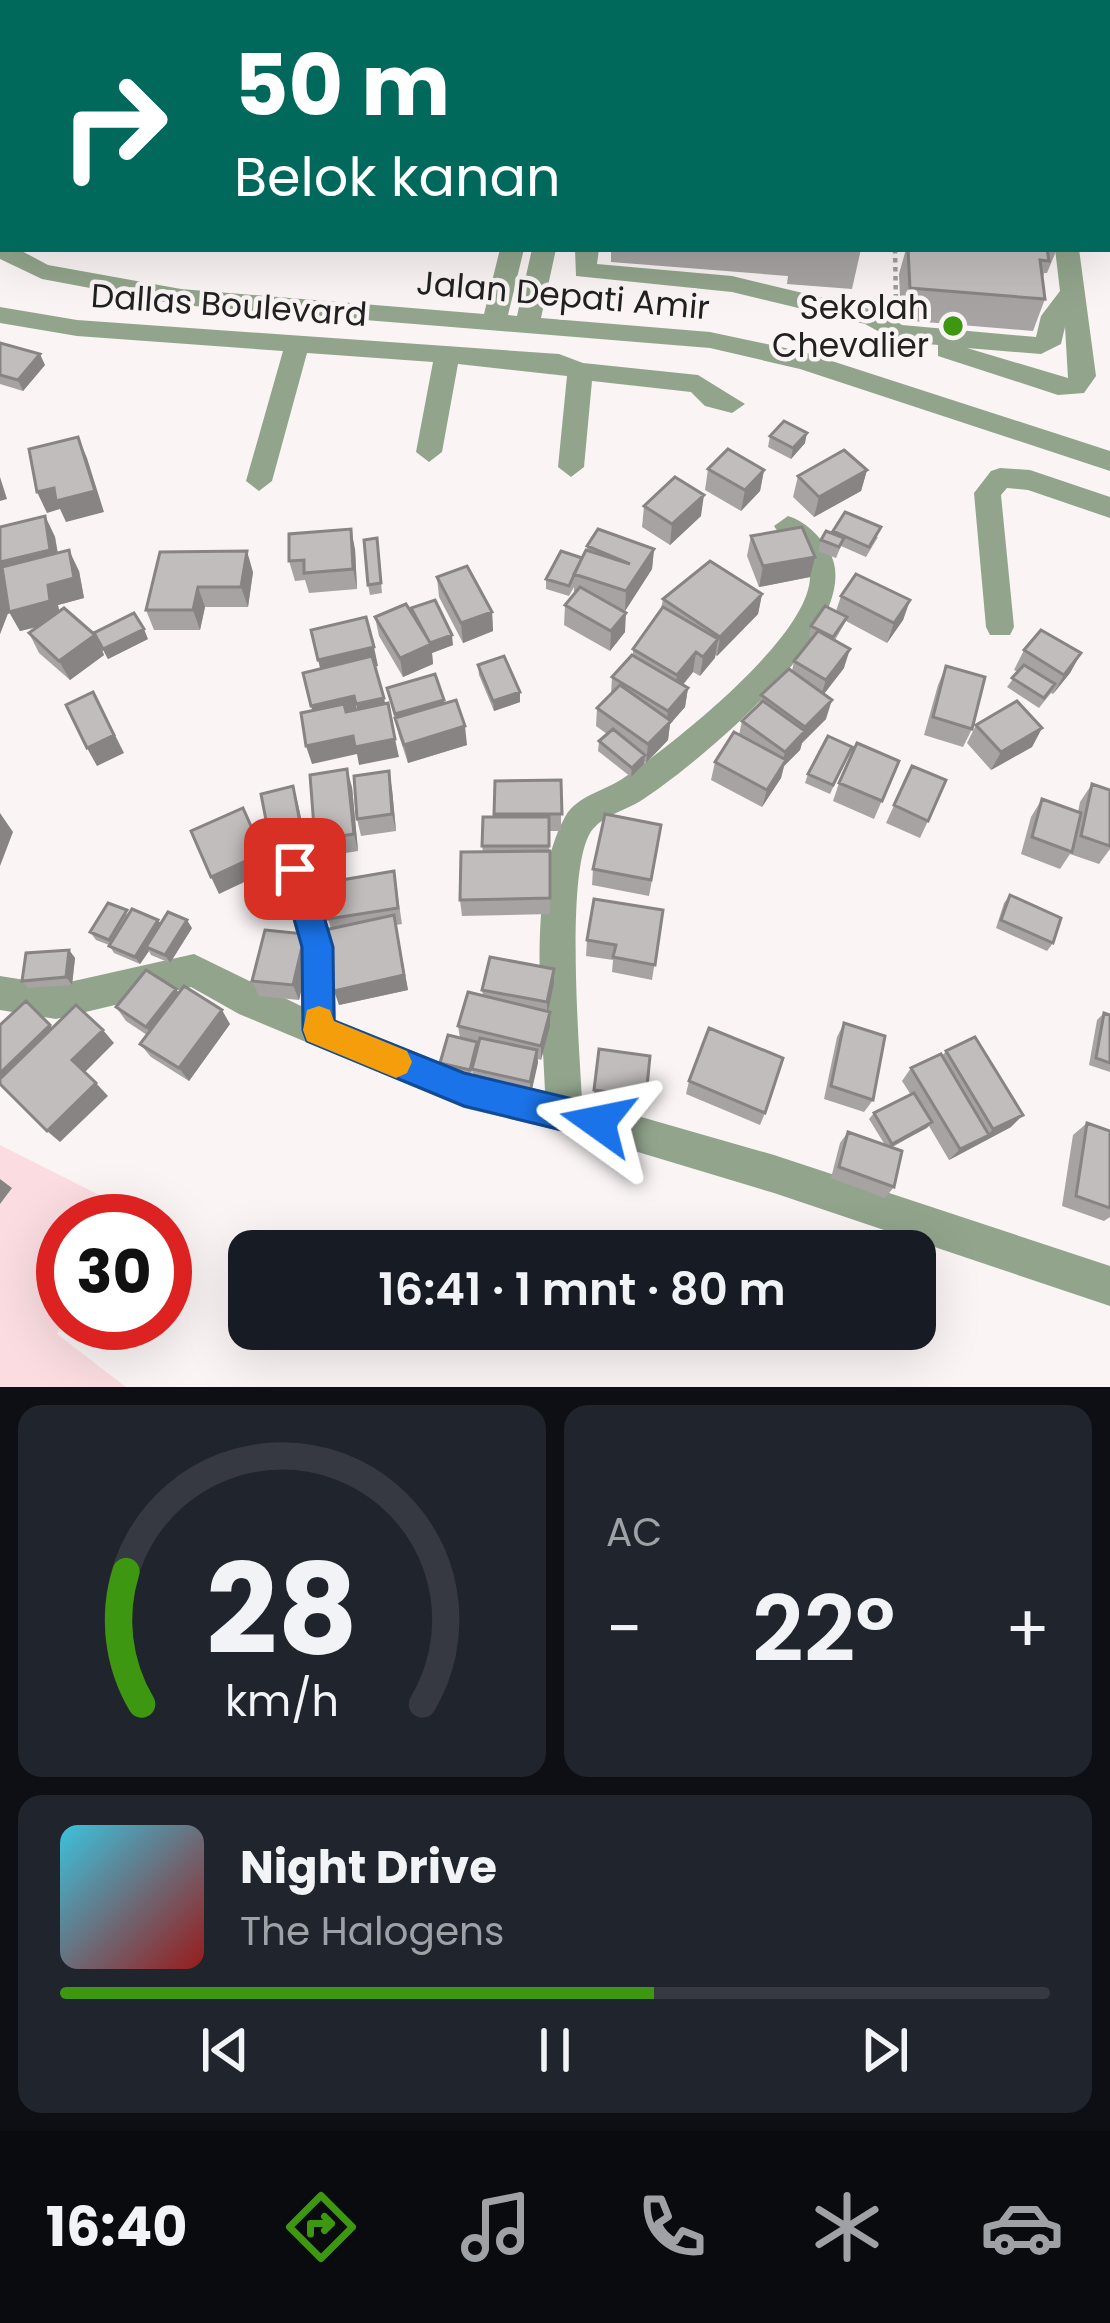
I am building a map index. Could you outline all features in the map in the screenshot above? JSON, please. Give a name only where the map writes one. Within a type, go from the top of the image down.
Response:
[{"type":"street","name":"Jalan Depati Amir","points":[[6,252],[42,271],[126,289],[710,340],[785,357],[1110,461]]},
{"type":"street","points":[[495,320],[511,252]]},
{"type":"street","points":[[528,322],[543,252]]},
{"type":"street","points":[[587,252],[584,271],[732,284],[873,317],[896,333],[1058,386],[1075,387],[1083,376],[1067,252]]},
{"type":"street","points":[[896,333],[1041,346],[1052,338],[1053,316],[1072,292]]},
{"type":"street","name":"Dallas Boulevard","points":[[0,315],[77,328],[559,363],[581,379],[698,384],[714,400],[732,404]]},
{"type":"street","points":[[259,481],[297,344]]},
{"type":"street","points":[[429,452],[447,355]]},
{"type":"street","points":[[571,467],[581,379]]},
{"type":"street","points":[[1000,627],[987,493],[1000,478],[1030,479],[1110,508]]},
{"type":"street","points":[[564,1114],[560,952],[573,832],[585,816],[628,792],[749,692],[804,623],[823,591],[824,571],[817,553],[788,526]]},
{"type":"street","points":[[295,869],[317,947],[319,1030]]},
{"type":"street","points":[[0,993],[26,1001],[56,1002],[194,970],[251,1002],[464,1090],[774,1174],[1110,1286]]},
{"type":"path","points":[[895,252],[896,333]]},
{"type":"shaded area","points":[[0,1145],[97,1194],[36,1194],[36,1350],[78,1350],[126,1387],[0,1387]]},
{"type":"building","points":[[908,252],[1048,252],[1049,261],[1040,260],[1045,299],[910,288]]},
{"type":"building","points":[[0,343],[40,354],[18,380],[0,375]]},
{"type":"building","points":[[784,421],[807,433],[793,448],[770,436]]},
{"type":"building","points":[[78,437],[95,491],[56,501],[54,488],[37,492],[29,449]]},
{"type":"building","points":[[728,449],[764,470],[745,490],[708,469]]},
{"type":"building","points":[[844,450],[867,470],[819,497],[798,476]]},
{"type":"building","points":[[675,477],[704,495],[672,524],[644,506]]},
{"type":"building","points":[[845,512],[881,527],[869,547],[833,531]]},
{"type":"building","points":[[45,516],[50,550],[0,562],[0,527]]},
{"type":"building","points":[[802,527],[815,557],[763,566],[751,536]]},
{"type":"building","points":[[351,529],[353,569],[304,573],[304,560],[289,561],[289,534]]},
{"type":"building","points":[[598,529],[654,549],[626,591],[574,574],[586,550],[630,564],[587,546]]},
{"type":"building","points":[[826,531],[844,538],[839,547],[821,540]]},
{"type":"building","points":[[377,538],[381,583],[368,585],[364,540]]},
{"type":"building","points":[[69,550],[74,578],[48,585],[50,601],[9,612],[2,567]]},
{"type":"building","points":[[247,551],[241,587],[198,587],[193,610],[146,610],[160,552]]},
{"type":"building","points":[[561,551],[582,558],[569,586],[546,579]]},
{"type":"building","points":[[710,561],[762,594],[720,637],[663,599]]},
{"type":"building","points":[[467,566],[492,612],[461,623],[437,577]]},
{"type":"building","points":[[856,574],[910,600],[894,623],[841,596]]},
{"type":"building","points":[[580,587],[626,613],[611,631],[565,605]]},
{"type":"building","points":[[435,600],[452,635],[430,643],[411,608]]},
{"type":"building","points":[[406,604],[431,644],[400,658],[375,617]]},
{"type":"building","points":[[825,606],[847,617],[833,637],[811,626]]},
{"type":"building","points":[[663,607],[718,639],[703,657],[696,652],[677,675],[633,649]]},
{"type":"building","points":[[64,608],[95,635],[59,661],[29,633]]},
{"type":"building","points":[[134,613],[144,629],[103,649],[94,633]]},
{"type":"building","points":[[366,617],[374,647],[318,660],[311,630]]},
{"type":"building","points":[[1041,630],[1081,653],[1064,675],[1024,650]]},
{"type":"building","points":[[818,631],[850,649],[826,680],[794,661]]},
{"type":"building","points":[[632,655],[688,688],[668,711],[612,677]]},
{"type":"building","points":[[372,656],[384,698],[356,704],[354,696],[311,706],[303,673]]},
{"type":"building","points":[[504,656],[520,692],[493,701],[478,665]]},
{"type":"building","points":[[1024,665],[1055,684],[1044,698],[1012,678]]},
{"type":"building","points":[[946,666],[985,677],[972,729],[933,717]]},
{"type":"building","points":[[789,669],[832,700],[805,727],[761,695]]},
{"type":"building","points":[[435,674],[444,700],[395,714],[387,688]]},
{"type":"building","points":[[620,685],[671,721],[648,744],[597,708]]},
{"type":"building","points":[[93,692],[114,735],[87,748],[66,705]]},
{"type":"building","points":[[456,700],[465,726],[404,745],[395,718]]},
{"type":"building","points":[[763,701],[805,731],[785,752],[742,721]]},
{"type":"building","points":[[1017,701],[1042,728],[1001,752],[976,725]]},
{"type":"building","points":[[388,703],[395,739],[355,747],[353,736],[306,746],[301,713],[344,704],[346,712]]},
{"type":"building","points":[[613,729],[645,755],[632,768],[599,741]]},
{"type":"building","points":[[734,732],[786,760],[767,790],[715,762]]},
{"type":"building","points":[[828,736],[852,747],[833,785],[808,774]]},
{"type":"building","points":[[857,743],[899,761],[882,801],[839,783]]},
{"type":"building","points":[[912,766],[946,780],[928,821],[894,805]]},
{"type":"building","points":[[347,769],[354,834],[315,840],[310,775]]},
{"type":"building","points":[[389,771],[392,814],[357,819],[354,776]]},
{"type":"building","points":[[561,780],[562,814],[494,814],[495,781]]},
{"type":"building","points":[[1092,784],[1110,790],[1110,846],[1081,836]]},
{"type":"building","points":[[293,786],[302,833],[270,841],[261,794]]},
{"type":"building","points":[[1042,799],[1081,813],[1072,852],[1032,837]]},
{"type":"building","points":[[243,808],[263,853],[211,877],[191,831]]},
{"type":"building","points":[[605,814],[661,825],[651,880],[593,869]]},
{"type":"building","points":[[483,817],[549,817],[549,846],[482,846]]},
{"type":"building","points":[[550,851],[550,898],[460,900],[461,852]]},
{"type":"building","points":[[394,871],[398,908],[328,919],[324,883]]},
{"type":"building","points":[[1010,895],[1061,918],[1053,943],[1001,920]]},
{"type":"building","points":[[594,899],[663,910],[655,965],[613,957],[616,945],[587,940]]},
{"type":"building","points":[[108,903],[127,910],[109,940],[90,932]]},
{"type":"building","points":[[132,909],[158,920],[135,957],[109,946]]},
{"type":"building","points":[[168,912],[187,920],[165,955],[146,947]]},
{"type":"building","points":[[394,915],[404,975],[334,991],[325,930]]},
{"type":"building","points":[[265,930],[305,934],[293,985],[252,981]]},
{"type":"building","points":[[69,950],[66,977],[22,981],[26,953]]},
{"type":"building","points":[[490,957],[554,969],[547,1002],[482,990]]},
{"type":"building","points":[[146,970],[176,989],[146,1027],[116,1007]]},
{"type":"building","points":[[184,986],[222,1010],[179,1068],[140,1044]]},
{"type":"building","points":[[468,992],[550,1012],[541,1046],[458,1026]]},
{"type":"building","points":[[26,1001],[50,1025],[0,1073],[0,1025]]},
{"type":"building","points":[[76,1005],[103,1030],[72,1060],[96,1083],[47,1131],[0,1079]]},
{"type":"building","points":[[1104,1013],[1110,1015],[1110,1063],[1096,1058]]},
{"type":"building","points":[[844,1023],[885,1036],[873,1100],[831,1086]]},
{"type":"building","points":[[709,1028],[783,1058],[765,1113],[689,1081]]},
{"type":"building","points":[[448,1035],[477,1042],[470,1070],[440,1063]]},
{"type":"building","points":[[975,1037],[1023,1115],[993,1129],[946,1051]]},
{"type":"building","points":[[480,1038],[537,1050],[530,1082],[472,1069]]},
{"type":"building","points":[[599,1049],[650,1056],[646,1097],[594,1090]]},
{"type":"building","points":[[941,1054],[989,1135],[960,1149],[911,1068]]},
{"type":"building","points":[[914,1093],[932,1122],[892,1144],[874,1113]]},
{"type":"building","points":[[1087,1123],[1110,1131],[1110,1208],[1076,1196]]},
{"type":"building","points":[[848,1132],[902,1151],[894,1187],[839,1167]]},
{"type":"slow traffic","points":[[319,1021],[319,1030],[396,1062]]},
{"type":"place","name":"Sekolah Chevalier","points":[[953,326]]},
{"type":"route","points":[[295,869],[317,947],[319,1030],[488,1098],[598,1122]]}]
